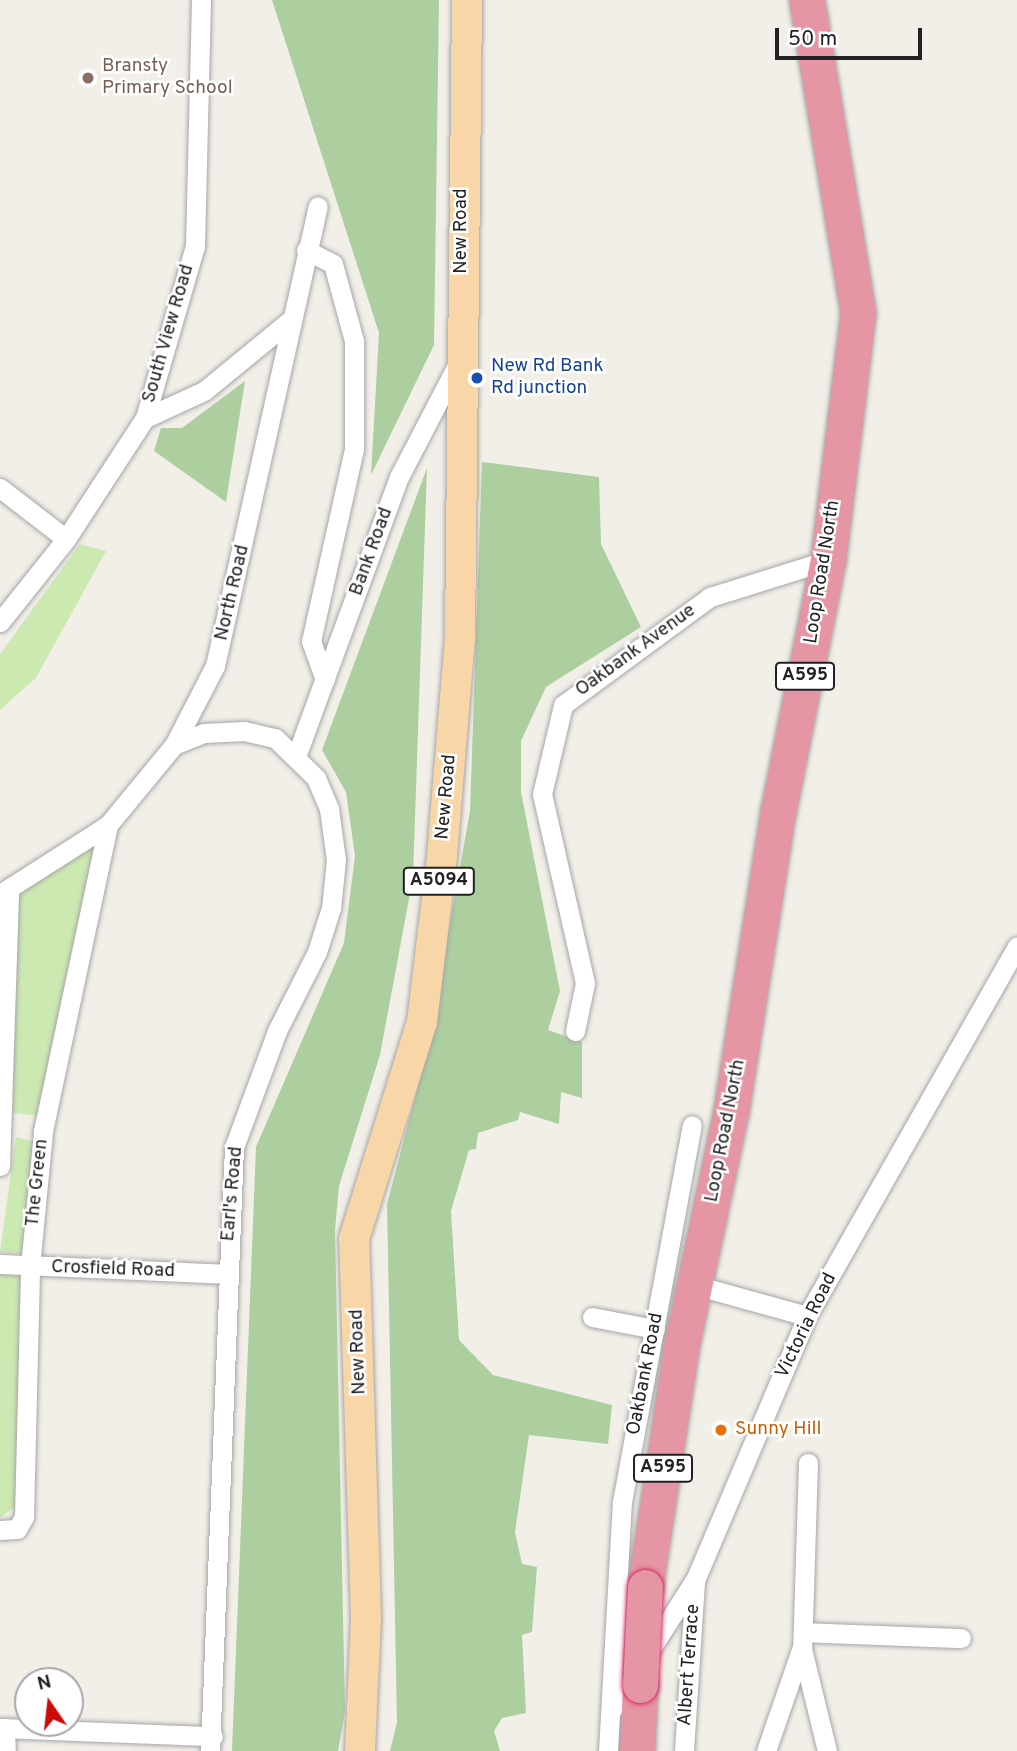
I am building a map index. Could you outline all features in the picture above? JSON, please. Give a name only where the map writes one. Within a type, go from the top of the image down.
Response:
[{"type":"highway","name":"Loop Road North","points":[[668,1339],[695,1285],[828,560],[858,313],[807,0]]},
{"type":"highway","name":"A595","points":[[637,1751],[645,1587],[668,1339]]},
{"type":"main road","name":"New Road","points":[[360,1751],[366,1617],[354,1239],[422,1022],[441,870],[460,637],[467,0]]},
{"type":"street","name":"South View Road","points":[[0,622],[66,539],[145,418],[195,246],[201,0]]},
{"type":"street","name":"North Road","points":[[4,891],[108,825],[174,745],[215,667],[288,321],[318,206]]},
{"type":"street","points":[[306,250],[333,264],[354,341],[354,449],[310,641],[325,680]]},
{"type":"street","points":[[145,418],[204,391],[288,321]]},
{"type":"street","name":"Bank Road","points":[[297,754],[399,477],[462,356]]},
{"type":"street","points":[[0,488],[66,539]]},
{"type":"street","name":"Oakbank Avenue","points":[[575,1031],[585,983],[542,794],[563,705],[710,597],[828,560]]},
{"type":"street","name":"Earl's Road","points":[[174,745],[204,733],[244,731],[275,738],[297,754],[329,810],[336,860],[331,908],[234,1147],[226,1274],[212,1744]]},
{"type":"street","name":"The Green","points":[[0,1530],[17,1529],[24,1517],[30,1267],[43,1131],[108,825]]},
{"type":"street","name":"The Green","points":[[0,1166],[4,891]]},
{"type":"street","name":"Victoria Road","points":[[611,1711],[696,1578],[807,1316],[1017,947]]},
{"type":"street","name":"Oakbank Road","points":[[608,1751],[622,1502],[668,1339],[692,1125]]},
{"type":"street","name":"Crosfield Road","points":[[0,1264],[226,1274]]},
{"type":"street","points":[[695,1285],[807,1316]]},
{"type":"street","points":[[592,1317],[668,1339]]},
{"type":"street","points":[[808,1463],[802,1641],[827,1751]]},
{"type":"street","name":"Albert Terrace","points":[[684,1751],[696,1578]]},
{"type":"street","points":[[802,1641],[961,1638]]},
{"type":"street","points":[[766,1751],[802,1641]]},
{"type":"street","points":[[6,1751],[3,1728],[212,1744]]},
{"type":"green space","points":[[272,0],[439,0],[434,345],[371,475],[379,333]]},
{"type":"green space","points":[[245,381],[226,502],[154,451],[161,428],[182,428]]},
{"type":"green space","points":[[482,462],[599,477],[601,544],[641,627],[546,687],[521,741],[521,792],[560,991],[548,1030],[582,1042],[582,1098],[561,1092],[559,1124],[520,1112],[518,1120],[478,1133],[476,1149],[469,1150],[451,1211],[459,1340],[493,1375],[612,1405],[608,1444],[529,1435],[515,1532],[522,1564],[537,1567],[532,1632],[522,1635],[526,1713],[502,1718],[494,1731],[500,1751],[390,1751],[397,1722],[387,1204],[427,1052],[470,811]]},
{"type":"green space","points":[[427,468],[413,877],[380,1055],[339,1186],[335,1230],[345,1711],[338,1751],[232,1751],[256,1147],[344,943],[355,856],[346,792],[322,750]]},
{"type":"green space","points":[[80,544],[106,551],[36,678],[0,710],[0,654]]},
{"type":"green space","points":[[95,842],[41,1116],[13,1113],[15,894]]},
{"type":"green space","points":[[16,1137],[34,1142],[23,1253],[0,1252]]},
{"type":"green space","points":[[0,1274],[21,1277],[16,1506],[0,1518]]},
{"type":"place","name":"Bransty Primary School","points":[[88,78]]},
{"type":"place","name":"New Rd Bank Rd junction","points":[[477,378]]},
{"type":"place","name":"Sunny Hill","points":[[721,1430]]}]
